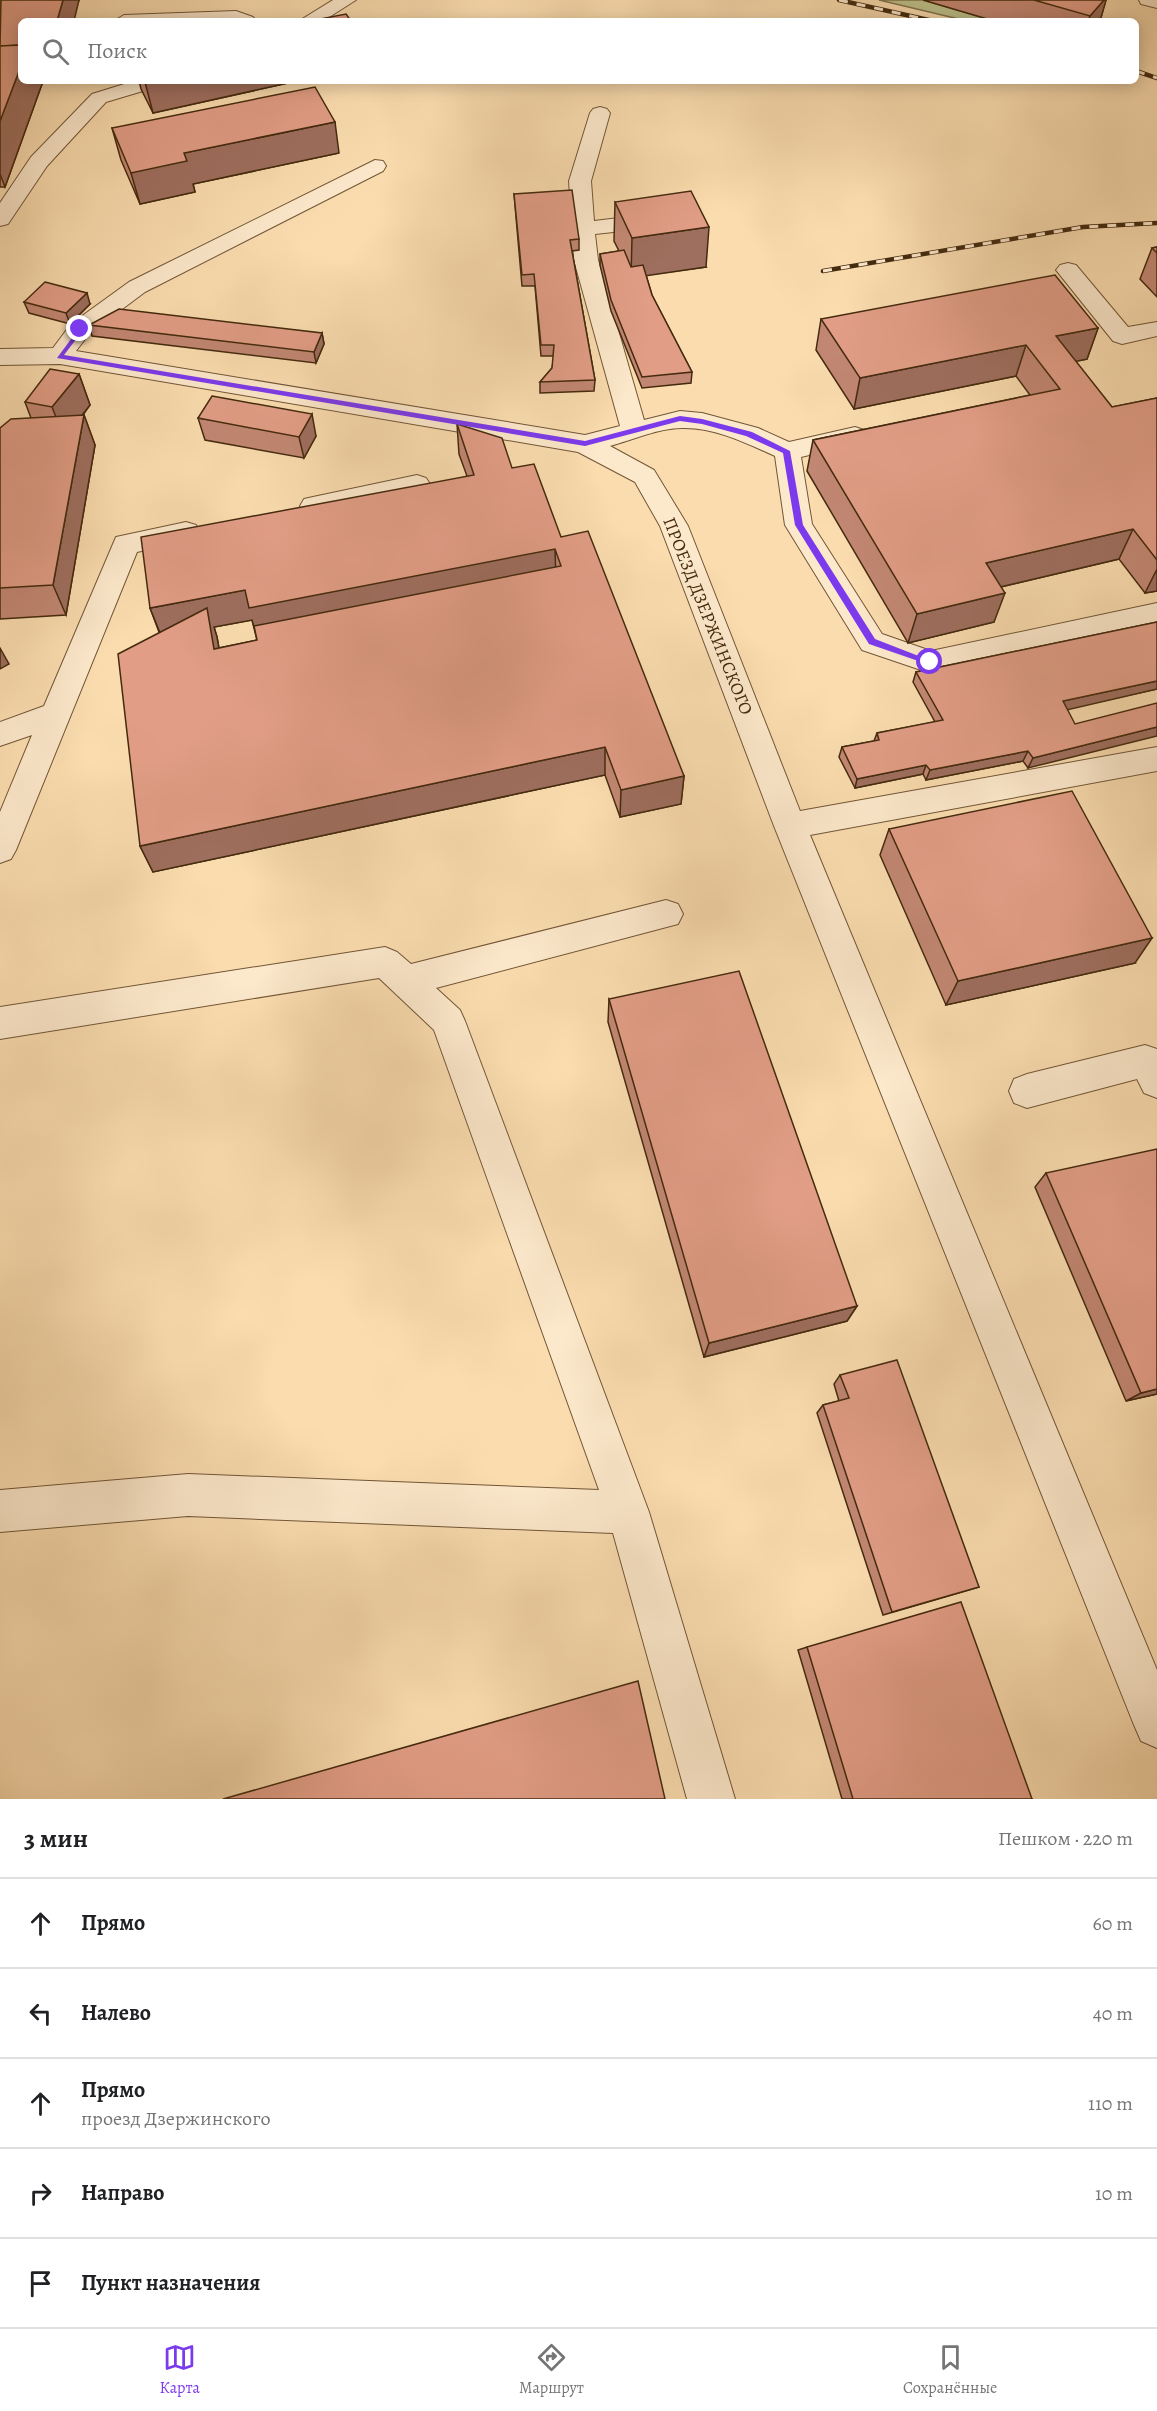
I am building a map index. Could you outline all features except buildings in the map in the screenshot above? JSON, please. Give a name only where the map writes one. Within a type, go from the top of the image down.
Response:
[{"type":"street","points":[[314,18],[347,0]]},
{"type":"street","points":[[1148,0],[1157,3]]},
{"type":"street","points":[[208,18],[238,18]]},
{"type":"street","points":[[0,219],[7,200],[99,98],[146,84]]},
{"type":"street","points":[[600,113],[580,181],[586,260],[634,430]]},
{"type":"street","points":[[60,356],[80,329],[137,287],[375,166]]},
{"type":"street","points":[[584,229],[667,219]]},
{"type":"street","points":[[1068,270],[1122,336],[1157,329]]},
{"type":"street","name":"ПРОЕЗД ДЗЕРЖИНСКОГО","points":[[0,357],[60,356],[585,444],[645,476],[674,526],[790,826],[1157,1725]]},
{"type":"street","points":[[585,444],[668,420],[702,421],[749,434],[787,451],[877,431]]},
{"type":"street","points":[[787,451],[799,525],[872,642],[930,662],[1157,613]]},
{"type":"street","points":[[289,511],[417,484]]},
{"type":"street","points":[[0,850],[126,544],[208,527]]},
{"type":"street","points":[[0,734],[56,714]]},
{"type":"street","points":[[790,826],[1157,759]]},
{"type":"street","points":[[405,981],[666,914]]},
{"type":"street","points":[[0,1023],[384,962],[448,1021],[628,1512],[711,1799]]},
{"type":"street","points":[[1027,1091],[1144,1061],[1157,1081]]},
{"type":"street","points":[[0,1511],[188,1495],[628,1512]]},
{"type":"green space","points":[[879,0],[923,0],[984,18],[954,18]]},
{"type":"railway","points":[[839,0],[920,18]]},
{"type":"railway","points":[[1139,72],[1157,78]]},
{"type":"railway","points":[[823,271],[1083,227],[1157,223]]},
{"type":"route","points":[[80,329],[60,356],[585,444],[668,420],[680,419],[702,421],[749,434],[787,451],[799,525],[872,642],[930,662]]}]
